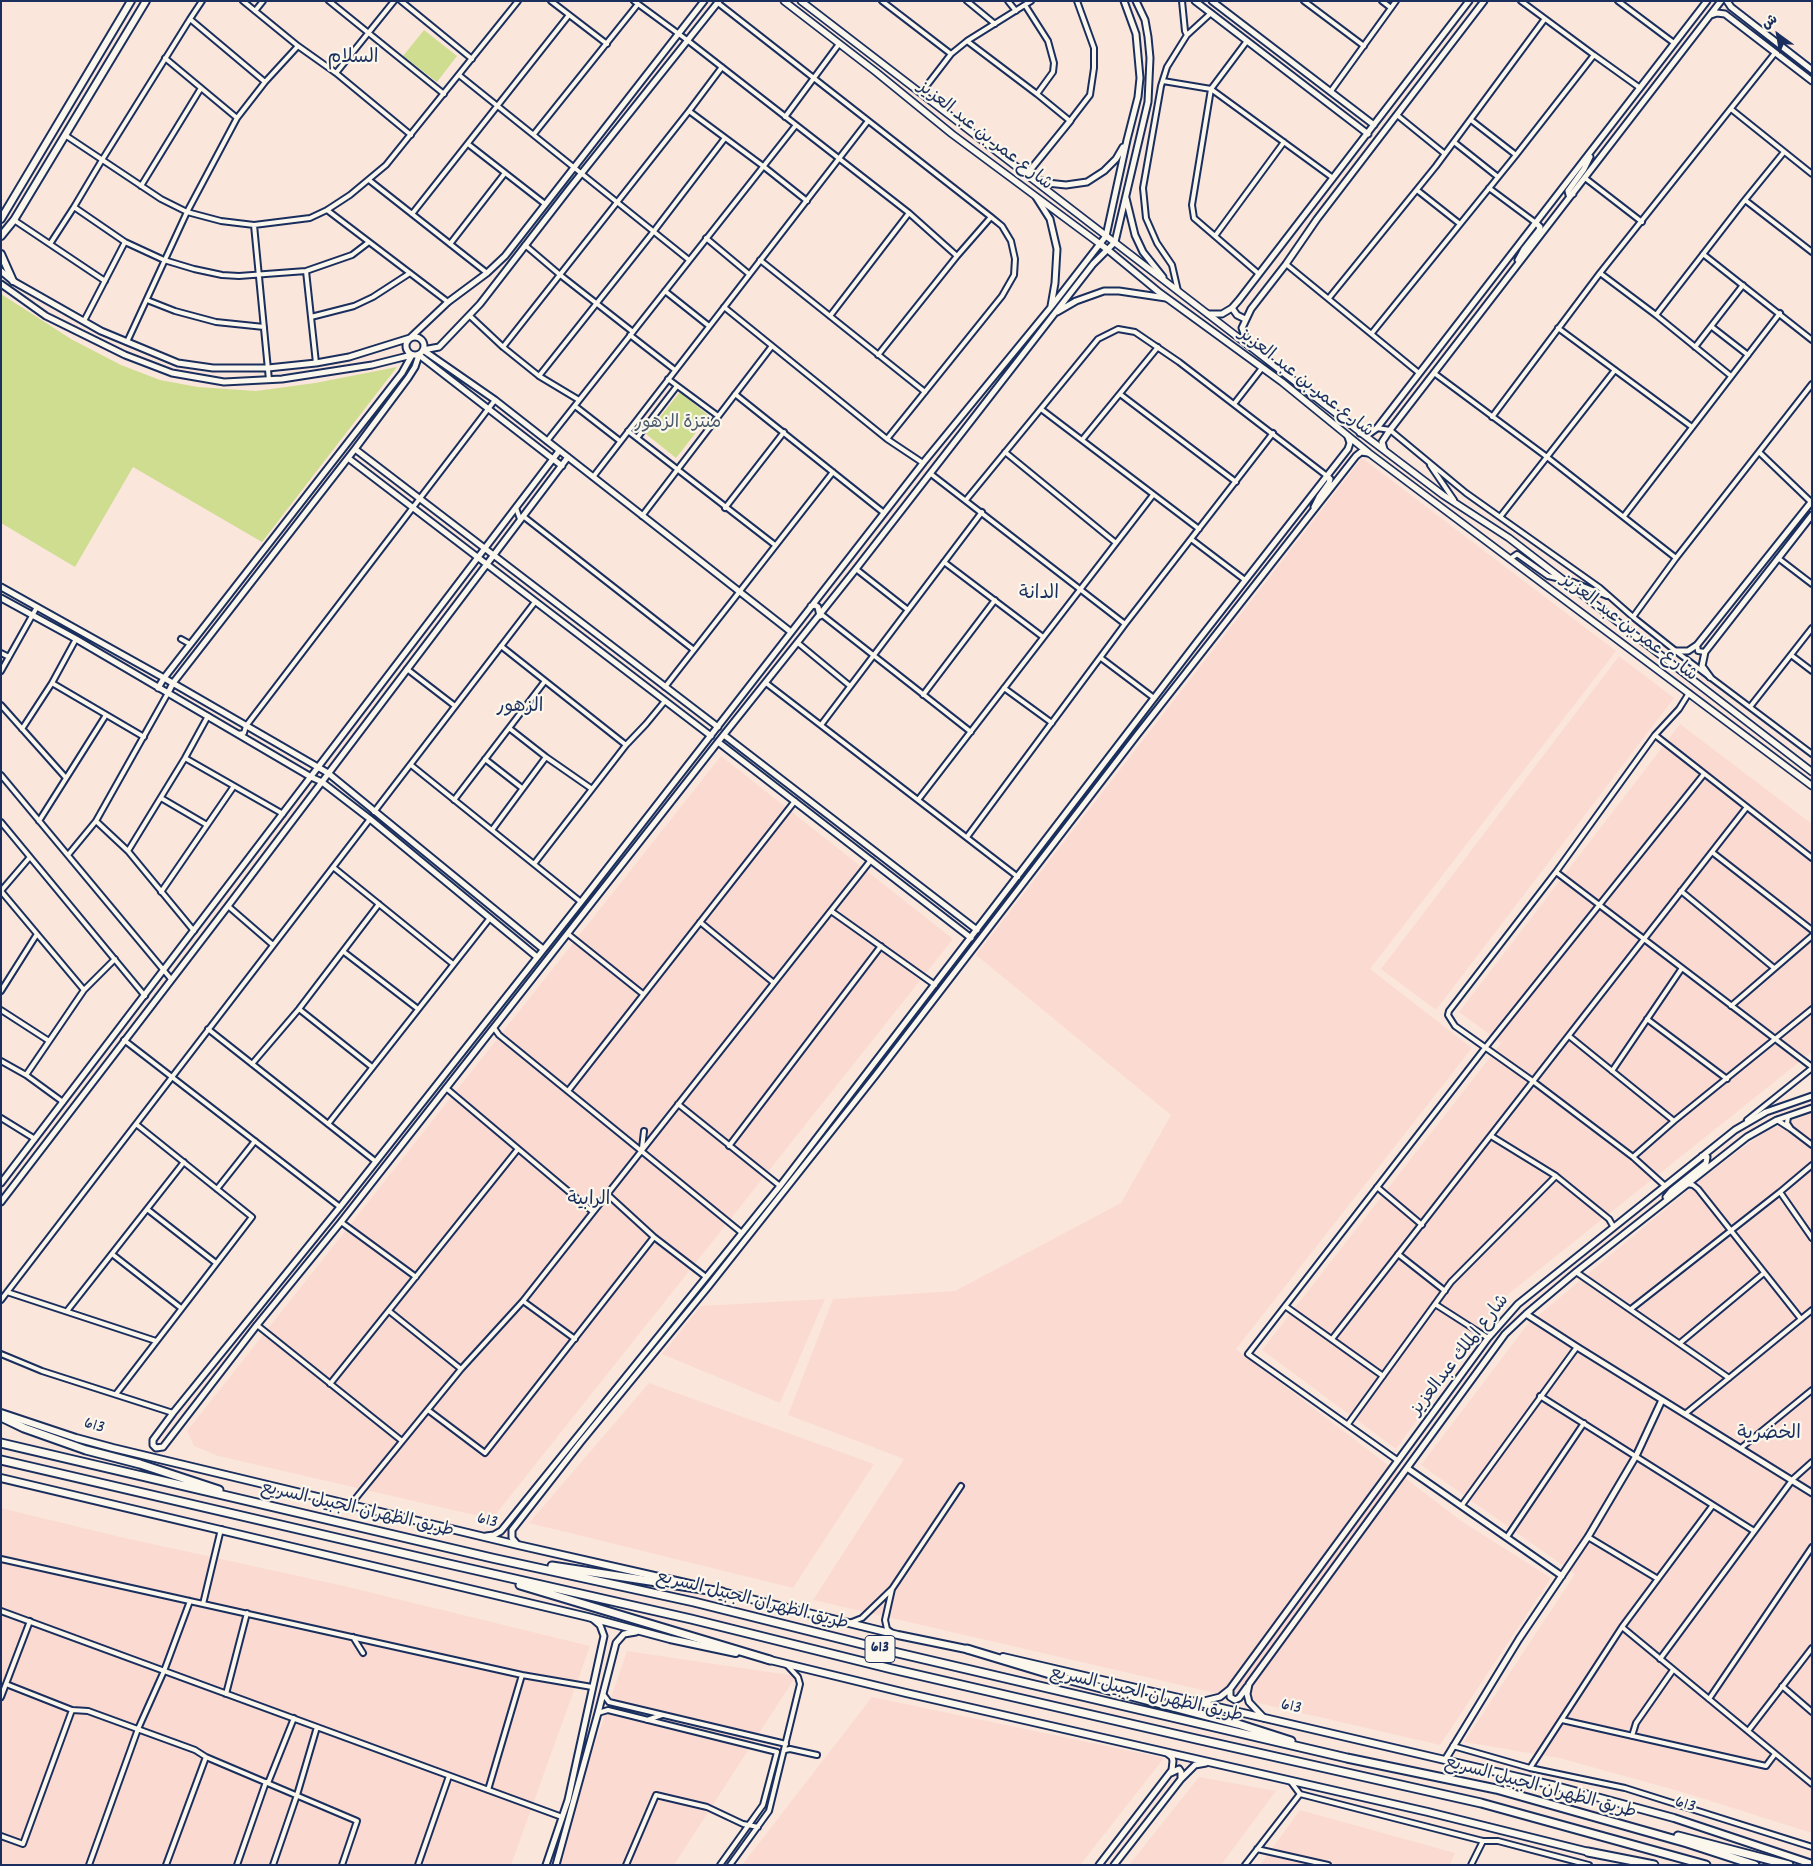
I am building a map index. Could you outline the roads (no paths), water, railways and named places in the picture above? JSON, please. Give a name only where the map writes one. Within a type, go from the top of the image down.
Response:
[{"type":"highway","points":[[1,1417],[86,1450],[140,1464],[269,1506]]},
{"type":"highway","name":"طريق الظهران الجبيل السريع","points":[[1,1443],[492,1558],[694,1602],[898,1653],[1346,1758],[1496,1789],[1687,1843],[1755,1865]]},
{"type":"highway","name":"طريق الظهران الجبيل السريع","points":[[1,1461],[692,1619],[1196,1740],[1481,1802],[1706,1865]]},
{"type":"highway","points":[[492,1558],[722,1592]]},
{"type":"highway","points":[[440,1562],[770,1660]]},
{"type":"highway","points":[[967,1649],[1063,1678],[1238,1724],[1346,1758]]},
{"type":"highway","points":[[1588,1816],[1706,1843],[1789,1865]]},
{"type":"highway","points":[[1588,1852],[1654,1865]]},
{"type":"main road","points":[[1,219],[131,1]]},
{"type":"main road","points":[[1,236],[14,220],[146,1]]},
{"type":"main road","name":"شارع عمر بن عبد العزيز","points":[[784,1],[952,134],[1108,250],[1167,298],[1262,368],[1369,453],[1812,786]]},
{"type":"main road","name":"شارع عمر بن عبد العزيز","points":[[801,1],[1386,452],[1457,504],[1509,538],[1812,772]]},
{"type":"main road","points":[[1,254],[13,281]]},
{"type":"main road","name":"613","points":[[1,1413],[113,1448],[898,1635],[1199,1702],[1552,1785],[1674,1818],[1812,1864]]},
{"type":"main road","points":[[1,1478],[588,1617],[670,1639],[770,1660],[1437,1814],[1633,1865]]},
{"type":"street","points":[[50,244],[202,1]]},
{"type":"street","points":[[243,1],[298,46],[336,73],[411,135]]},
{"type":"street","points":[[255,11],[263,1]]},
{"type":"street","points":[[329,1],[444,94]]},
{"type":"street","points":[[336,73],[394,1]]},
{"type":"street","points":[[401,1],[472,59]]},
{"type":"street","points":[[65,136],[161,199],[187,212],[221,221],[254,226],[310,218],[327,210],[369,180],[386,164],[518,1]]},
{"type":"street","points":[[551,1],[606,44]]},
{"type":"street","points":[[704,1],[504,256],[487,273],[448,302],[410,338],[405,346],[407,352],[418,353],[495,400],[790,632]]},
{"type":"street","points":[[882,1],[951,54]]},
{"type":"street","points":[[967,1],[995,24]]},
{"type":"street","points":[[1008,1],[1016,11]]},
{"type":"street","points":[[921,93],[951,54],[966,41],[1031,1]]},
{"type":"street","points":[[1077,1],[1094,48],[1094,68],[1090,95],[1027,174],[1047,183],[1066,185],[1087,182],[1104,172],[1116,159],[1127,140]]},
{"type":"street","points":[[1124,1],[1136,34],[1140,78],[1138,96],[1106,236],[1100,245],[922,464],[581,902],[340,1207],[174,1413],[153,1440],[153,1445],[156,1448],[163,1447],[257,1325],[342,1222],[718,742],[834,598],[1093,264],[1115,242],[1148,102],[1150,58],[1148,37],[1145,20],[1136,1]]},
{"type":"street","points":[[1182,1],[1187,35]]},
{"type":"street","points":[[1195,1],[1368,134]]},
{"type":"street","points":[[1212,1],[1374,124]]},
{"type":"street","points":[[1304,1],[1364,46]]},
{"type":"street","points":[[1382,1],[1391,8]]},
{"type":"street","points":[[1331,92],[1396,1]]},
{"type":"street","points":[[1208,314],[1222,314],[1232,308],[1468,3],[1461,1]]},
{"type":"street","points":[[1248,345],[1242,328],[1251,309],[1286,264],[1317,219],[1484,1]]},
{"type":"street","points":[[1521,1],[1544,20],[1640,88]]},
{"type":"street","points":[[1618,1],[1674,43]]},
{"type":"street","points":[[1360,432],[1370,433],[1377,428],[1707,1]]},
{"type":"street","points":[[1386,452],[1382,442],[1390,430],[1721,1]]},
{"type":"street","points":[[1727,1],[1735,10],[1812,70]]},
{"type":"street","points":[[1,284],[46,316],[125,355],[172,373],[224,382],[282,379],[372,365],[438,347],[470,316],[718,2],[991,217],[1002,226],[1011,241],[1015,259],[1014,275],[1002,296],[887,439]]},
{"type":"street","points":[[534,134],[606,44],[636,3],[687,40],[909,213],[957,256]]},
{"type":"street","points":[[1025,5],[1048,41],[1054,63],[1053,72],[1036,94]]},
{"type":"street","points":[[1729,17],[1728,10],[1735,10]]},
{"type":"street","points":[[1178,290],[1172,265],[1157,243],[1146,218],[1143,188],[1162,81],[1187,35],[1211,13]]},
{"type":"street","points":[[1710,16],[1721,13],[1729,17],[1812,81]]},
{"type":"street","points":[[412,214],[568,16]]},
{"type":"street","points":[[190,20],[265,82]]},
{"type":"street","points":[[1329,298],[1445,154],[1544,20]]},
{"type":"street","points":[[966,41],[1070,121]]},
{"type":"street","points":[[1247,41],[1211,89],[1192,205],[1194,218],[1259,274]]},
{"type":"street","points":[[785,116],[839,44]]},
{"type":"street","points":[[127,342],[187,212],[237,118],[265,82],[298,46]]},
{"type":"street","points":[[1492,417],[1600,273],[1775,53]]},
{"type":"street","points":[[1372,333],[1594,56]]},
{"type":"street","points":[[165,58],[237,118]]},
{"type":"street","points":[[503,348],[722,67]]},
{"type":"street","points":[[459,75],[690,260]]},
{"type":"street","points":[[1162,81],[1211,89],[1333,178]]},
{"type":"street","points":[[141,186],[201,88]]},
{"type":"street","points":[[1731,109],[1812,174]]},
{"type":"street","points":[[689,111],[807,201]]},
{"type":"street","points":[[1397,114],[1445,154]]},
{"type":"street","points":[[593,477],[868,120]]},
{"type":"street","points":[[1471,120],[1516,155]]},
{"type":"street","points":[[547,441],[796,125]]},
{"type":"street","points":[[539,376],[725,138]]},
{"type":"street","points":[[1215,236],[1284,142]]},
{"type":"street","points":[[1454,142],[1498,177]]},
{"type":"street","points":[[468,144],[545,204]]},
{"type":"street","points":[[1573,194],[1568,195],[1568,191],[1584,169],[1593,149]]},
{"type":"street","points":[[1656,315],[1784,152]]},
{"type":"street","points":[[450,244],[505,173]]},
{"type":"street","points":[[1585,178],[1642,222]]},
{"type":"street","points":[[369,180],[487,273]]},
{"type":"street","points":[[1490,188],[1540,227],[1524,249],[1512,272]]},
{"type":"street","points":[[1417,190],[1460,224]]},
{"type":"street","points":[[1126,196],[1135,234],[1143,252],[1168,283]]},
{"type":"street","points":[[1036,197],[1050,219],[1057,249],[1056,283],[1051,307]]},
{"type":"street","points":[[1745,200],[1812,252]]},
{"type":"street","points":[[74,207],[125,242],[164,260],[194,270],[222,275],[306,271],[352,255],[369,242]]},
{"type":"street","points":[[327,210],[448,302]]},
{"type":"street","points":[[830,316],[909,213]]},
{"type":"street","points":[[878,355],[957,256],[991,217]]},
{"type":"street","points":[[14,220],[105,281]]},
{"type":"street","points":[[254,226],[269,380]]},
{"type":"street","points":[[706,238],[749,274]]},
{"type":"street","points":[[84,321],[125,242]]},
{"type":"street","points":[[525,246],[675,370]]},
{"type":"street","points":[[1703,254],[1812,340]]},
{"type":"street","points":[[760,260],[925,392]]},
{"type":"street","points":[[1286,264],[1419,373]]},
{"type":"street","points":[[1,271],[13,281],[101,332],[178,363],[213,368],[268,368],[316,363],[349,356],[416,336],[424,344],[190,644],[158,688]]},
{"type":"street","points":[[306,271],[316,363]]},
{"type":"street","points":[[311,317],[354,306],[373,297],[410,273]]},
{"type":"street","points":[[1600,273],[1656,315],[1731,376]]},
{"type":"street","points":[[1695,347],[1743,285]]},
{"type":"street","points":[[665,291],[709,326]]},
{"type":"street","points":[[1055,314],[1076,301],[1104,291],[1119,291],[1167,298]]},
{"type":"street","points":[[147,300],[175,311],[216,322],[264,327]]},
{"type":"street","points":[[724,307],[887,439],[922,464]]},
{"type":"street","points":[[1232,308],[1236,315],[1246,319]]},
{"type":"street","points":[[1624,516],[1780,314]]},
{"type":"street","points":[[470,316],[503,348],[539,376],[580,400]]},
{"type":"street","points":[[1712,327],[1748,355]]},
{"type":"street","points":[[1558,328],[1692,427]]},
{"type":"street","points":[[966,500],[1098,339],[1118,329],[1135,332],[1158,347],[1327,476],[1330,481],[1319,496],[1311,514]]},
{"type":"street","points":[[642,516],[772,346]]},
{"type":"street","points":[[1082,440],[1158,347]]},
{"type":"street","points":[[418,353],[562,466]]},
{"type":"street","points":[[68,855],[96,821],[173,683],[408,378],[415,367],[418,353]]},
{"type":"street","points":[[1234,404],[1262,368]]},
{"type":"street","points":[[1500,517],[1615,370]]},
{"type":"street","points":[[1434,373],[1547,456],[1676,558]]},
{"type":"street","points":[[668,379],[718,416]]},
{"type":"street","points":[[1633,617],[1676,558],[1812,384]]},
{"type":"street","points":[[637,438],[677,386]]},
{"type":"street","points":[[735,394],[884,514]]},
{"type":"street","points":[[1120,394],[1236,482]]},
{"type":"street","points":[[238,734],[244,733],[246,726],[495,400]]},
{"type":"street","points":[[575,406],[620,441]]},
{"type":"street","points":[[1040,409],[1199,529]]},
{"type":"street","points":[[1377,428],[1390,430],[1466,493],[1577,571],[1676,651],[1812,754]]},
{"type":"street","points":[[628,431],[775,545]]},
{"type":"street","points":[[725,508],[784,432]]},
{"type":"street","points":[[967,837],[1125,624],[1273,434]]},
{"type":"street","points":[[486,1536],[494,1535],[501,1531],[780,1186],[1350,446],[1347,436]]},
{"type":"street","points":[[355,449],[718,727]]},
{"type":"street","points":[[1,1183],[559,451]]},
{"type":"street","points":[[1006,452],[1116,543]]},
{"type":"street","points":[[518,1545],[512,1538],[512,1530],[838,1123],[1356,456],[1361,452],[1369,453]]},
{"type":"street","points":[[1676,651],[1688,651],[1697,645],[1812,501],[1759,452]]},
{"type":"street","points":[[348,458],[711,736]]},
{"type":"street","points":[[1,1202],[172,980],[521,517],[568,458]]},
{"type":"street","points":[[1426,460],[1457,504]]},
{"type":"street","points":[[665,687],[833,472]]},
{"type":"street","points":[[931,474],[1125,624]]},
{"type":"street","points":[[918,800],[1153,495]]},
{"type":"street","points":[[516,508],[521,517],[694,650]]},
{"type":"street","points":[[821,725],[982,512]]},
{"type":"street","points":[[1710,677],[1702,666],[1705,652],[1812,515]]},
{"type":"street","points":[[1191,539],[1245,580]]},
{"type":"street","points":[[1510,559],[1517,554],[1548,576],[1591,588],[1614,600]]},
{"type":"street","points":[[1778,558],[1812,584]]},
{"type":"street","points":[[944,562],[1043,637]]},
{"type":"street","points":[[856,569],[908,610]]},
{"type":"street","points":[[1,587],[173,683],[328,773],[543,949]]},
{"type":"street","points":[[827,587],[828,596],[834,598]]},
{"type":"street","points":[[1,598],[76,639],[322,782],[537,956]]},
{"type":"street","points":[[923,694],[995,600]]},
{"type":"street","points":[[374,812],[535,602]]},
{"type":"street","points":[[812,606],[818,607],[820,615],[971,732]]},
{"type":"street","points":[[1,671],[37,607]]},
{"type":"street","points":[[1750,707],[1812,628]]},
{"type":"street","points":[[22,729],[52,683],[76,639]]},
{"type":"street","points":[[181,639],[190,644]]},
{"type":"street","points":[[798,643],[850,686]]},
{"type":"street","points":[[1697,645],[1698,651],[1705,652]]},
{"type":"street","points":[[501,646],[626,744]]},
{"type":"street","points":[[1,653],[9,658]]},
{"type":"street","points":[[1790,655],[1812,671]]},
{"type":"street","points":[[1101,658],[1154,698]]},
{"type":"street","points":[[407,669],[455,706]]},
{"type":"street","points":[[454,800],[545,681]]},
{"type":"street","points":[[52,683],[144,737]]},
{"type":"street","points":[[766,683],[1018,876]]},
{"type":"street","points":[[1004,688],[1052,723]]},
{"type":"street","points":[[1664,1186],[1659,1179],[1633,1157],[1534,1082],[1455,1026],[1450,1020],[1449,1011],[1556,872],[1655,735],[1679,709],[1689,693]]},
{"type":"street","points":[[534,864],[626,744],[665,701]]},
{"type":"street","points":[[1,705],[66,778]]},
{"type":"street","points":[[39,821],[106,715]]},
{"type":"street","points":[[128,851],[185,758],[208,716]]},
{"type":"street","points":[[509,728],[592,789]]},
{"type":"street","points":[[724,735],[983,937]]},
{"type":"street","points":[[1655,735],[1812,858]]},
{"type":"street","points":[[718,742],[971,938]]},
{"type":"street","points":[[492,830],[546,757]]},
{"type":"street","points":[[185,758],[283,814]]},
{"type":"street","points":[[484,759],[522,788]]},
{"type":"street","points":[[411,765],[581,902]]},
{"type":"street","points":[[1397,1460],[1248,1354],[1485,1048],[1704,774]]},
{"type":"street","points":[[1,775],[172,980]]},
{"type":"street","points":[[161,892],[234,786]]},
{"type":"street","points":[[161,798],[207,825]]},
{"type":"street","points":[[568,1090],[794,801]]},
{"type":"street","points":[[1332,1339],[1747,807]]},
{"type":"street","points":[[1,1300],[370,819]]},
{"type":"street","points":[[96,821],[128,851],[194,931]]},
{"type":"street","points":[[1,822],[145,996]]},
{"type":"street","points":[[1712,852],[1812,930]]},
{"type":"street","points":[[30,857],[1,891],[84,990]]},
{"type":"street","points":[[351,1504],[460,1369],[522,1301],[871,860]]},
{"type":"street","points":[[333,867],[453,964]]},
{"type":"street","points":[[1556,872],[1812,1068],[1735,1130]]},
{"type":"street","points":[[1681,891],[1774,968]]},
{"type":"street","points":[[252,1064],[299,1009],[379,904]]},
{"type":"street","points":[[228,906],[273,945]]},
{"type":"street","points":[[831,911],[935,985]]},
{"type":"street","points":[[328,1124],[490,918]]},
{"type":"street","points":[[700,922],[774,983]]},
{"type":"street","points":[[1,991],[38,934]]},
{"type":"street","points":[[568,934],[643,994]]},
{"type":"street","points":[[1731,1006],[1812,936]]},
{"type":"street","points":[[729,1146],[880,946]]},
{"type":"street","points":[[344,952],[418,1009]]},
{"type":"street","points":[[26,1075],[84,990],[115,959]]},
{"type":"street","points":[[1612,1071],[1682,968]]},
{"type":"street","points":[[299,1009],[372,1067]]},
{"type":"street","points":[[1633,1157],[1674,1121],[1812,1009]]},
{"type":"street","points":[[1,1010],[49,1041]]},
{"type":"street","points":[[1647,1019],[1727,1079]]},
{"type":"street","points":[[494,1028],[500,1035],[742,1233]]},
{"type":"street","points":[[208,1029],[375,1162]]},
{"type":"street","points":[[1569,1036],[1674,1121]]},
{"type":"street","points":[[124,1040],[340,1207]]},
{"type":"street","points":[[1,1061],[26,1075],[63,1102]]},
{"type":"street","points":[[446,1088],[592,1212]]},
{"type":"street","name":"شارع الملك عبدالعزيز","points":[[1199,1702],[1220,1697],[1230,1689],[1397,1460],[1508,1314],[1531,1292],[1735,1130],[1754,1118],[1778,1107],[1812,1096]]},
{"type":"street","points":[[678,1104],[780,1186]]},
{"type":"street","name":"شارع الملك عبدالعزيز","points":[[1230,1689],[1230,1697],[1235,1700],[1239,1698],[1492,1352],[1526,1314],[1684,1185],[1747,1137],[1777,1120],[1812,1108]]},
{"type":"street","points":[[1791,1129],[1786,1121],[1792,1114]]},
{"type":"street","points":[[1,1118],[35,1139]]},
{"type":"street","points":[[1777,1120],[1812,1144]]},
{"type":"street","points":[[116,1394],[252,1217],[136,1124]]},
{"type":"street","points":[[641,1151],[644,1131]]},
{"type":"street","points":[[1491,1136],[1556,1176],[1608,1219],[1613,1226]]},
{"type":"street","points":[[217,1189],[255,1141]]},
{"type":"street","points":[[330,1384],[518,1149]]},
{"type":"street","points":[[1660,1205],[1671,1191],[1706,1163],[1707,1157],[1701,1156]]},
{"type":"street","points":[[67,1312],[184,1162]]},
{"type":"street","points":[[1631,1309],[1812,1165]]},
{"type":"street","points":[[1348,1424],[1451,1282],[1556,1176]]},
{"type":"street","points":[[1684,1185],[1690,1184],[1696,1187],[1801,1319]]},
{"type":"street","points":[[1377,1187],[1422,1225]]},
{"type":"street","points":[[1780,1192],[1812,1239]]},
{"type":"street","points":[[606,1194],[654,1237],[706,1277]]},
{"type":"street","points":[[147,1209],[216,1263]]},
{"type":"street","points":[[342,1222],[416,1277]]},
{"type":"street","points":[[428,1410],[485,1453],[654,1237]]},
{"type":"street","points":[[112,1254],[181,1308]]},
{"type":"street","points":[[1398,1254],[1445,1291]]},
{"type":"street","points":[[1576,1272],[1728,1378]]},
{"type":"street","points":[[1680,1343],[1764,1273]]},
{"type":"street","points":[[7,1292],[156,1341]]},
{"type":"street","points":[[522,1301],[574,1338]]},
{"type":"street","points":[[1435,1304],[1488,1338]]},
{"type":"street","points":[[1285,1306],[1383,1376]]},
{"type":"street","points":[[1685,1414],[1812,1310]]},
{"type":"street","points":[[389,1311],[460,1369]]},
{"type":"street","points":[[1526,1314],[1576,1347],[1812,1492]]},
{"type":"street","points":[[257,1325],[402,1441]]},
{"type":"street","points":[[1462,1505],[1576,1347]]},
{"type":"street","points":[[1,1354],[42,1371],[174,1413]]},
{"type":"street","points":[[1741,1448],[1812,1390]]},
{"type":"street","points":[[1540,1396],[1754,1531]]},
{"type":"street","points":[[1445,1760],[1519,1639],[1588,1537],[1636,1456],[1662,1400]]},
{"type":"street","points":[[1508,1537],[1584,1423]]},
{"type":"street","points":[[1660,1659],[1793,1479],[1812,1462]]},
{"type":"street","points":[[1407,1468],[1562,1576]]},
{"type":"street","points":[[845,1622],[862,1618],[892,1589],[961,1486]]},
{"type":"street","points":[[1530,1768],[1622,1628],[1713,1505]]},
{"type":"street","points":[[203,1604],[221,1529]]},
{"type":"street","points":[[1588,1537],[1658,1579]]},
{"type":"street","points":[[1708,1699],[1812,1547]]},
{"type":"street","points":[[1,1559],[522,1675],[592,1687]]},
{"type":"street","points":[[892,1589],[885,1620],[888,1629],[898,1635]]},
{"type":"street","points":[[89,1865],[138,1729],[164,1670],[190,1601]]},
{"type":"street","points":[[1,1611],[562,1817]]},
{"type":"street","points":[[226,1694],[247,1613]]},
{"type":"street","points":[[546,1865],[568,1800],[604,1636],[600,1625],[588,1617]]},
{"type":"street","points":[[1,1697],[30,1621]]},
{"type":"street","points":[[1622,1628],[1812,1784]]},
{"type":"street","points":[[556,1865],[616,1643],[620,1637],[631,1632],[646,1632]]},
{"type":"street","points":[[353,1636],[363,1653]]},
{"type":"street","points":[[1748,1732],[1812,1648]]},
{"type":"street","points":[[730,1865],[769,1811],[800,1684],[798,1677],[786,1664]]},
{"type":"street","points":[[1632,1736],[1636,1723],[1673,1670]]},
{"type":"street","points":[[488,1790],[522,1675]]},
{"type":"street","points":[[6,1684],[72,1710],[88,1711],[195,1750],[206,1757],[358,1821],[342,1865]]},
{"type":"street","points":[[1249,1684],[1247,1694],[1249,1702],[1264,1718]]},
{"type":"street","points":[[1782,1686],[1812,1712]]},
{"type":"street","points":[[603,1694],[610,1702],[786,1744]]},
{"type":"street","points":[[1,1836],[23,1844],[72,1710]]},
{"type":"street","points":[[598,1713],[608,1710],[777,1752],[784,1752],[790,1749],[817,1755]]},
{"type":"street","points":[[649,1721],[663,1714]]},
{"type":"street","points":[[237,1865],[267,1782],[294,1718]]},
{"type":"street","points":[[1562,1720],[1766,1766],[1775,1754]]},
{"type":"street","points":[[273,1865],[297,1795],[317,1727]]},
{"type":"street","points":[[1453,1746],[1530,1768],[1625,1788],[1812,1847]]},
{"type":"street","points":[[1099,1865],[1172,1770],[1173,1761],[1169,1754],[1163,1751]]},
{"type":"street","points":[[720,1865],[763,1805],[777,1752]]},
{"type":"street","points":[[166,1865],[206,1757]]},
{"type":"street","points":[[1114,1865],[1181,1779],[1195,1766],[1214,1762]]},
{"type":"street","points":[[1169,1774],[1179,1769],[1182,1774],[1181,1779]]},
{"type":"street","points":[[418,1865],[449,1776]]},
{"type":"street","points":[[1290,1781],[1300,1794],[1483,1841],[1498,1841],[1589,1865]]},
{"type":"street","points":[[1245,1865],[1300,1794]]},
{"type":"street","points":[[626,1865],[656,1795],[706,1807],[748,1825],[758,1827]]},
{"type":"street","points":[[1471,1865],[1483,1841]]},
{"type":"street","points":[[1257,1849],[1328,1865]]},
{"type":"district","name":"السلام","points":[[353,59]]},
{"type":"district","name":"الدانة","points":[[1039,595]]},
{"type":"district","name":"الزهور","points":[[520,708]]},
{"type":"district","name":"الرابية","points":[[589,1201]]},
{"type":"district","name":"الخضرية","points":[[1769,1435]]},
{"type":"park label","name":"منتزة الزهور","points":[[678,425]]}]
